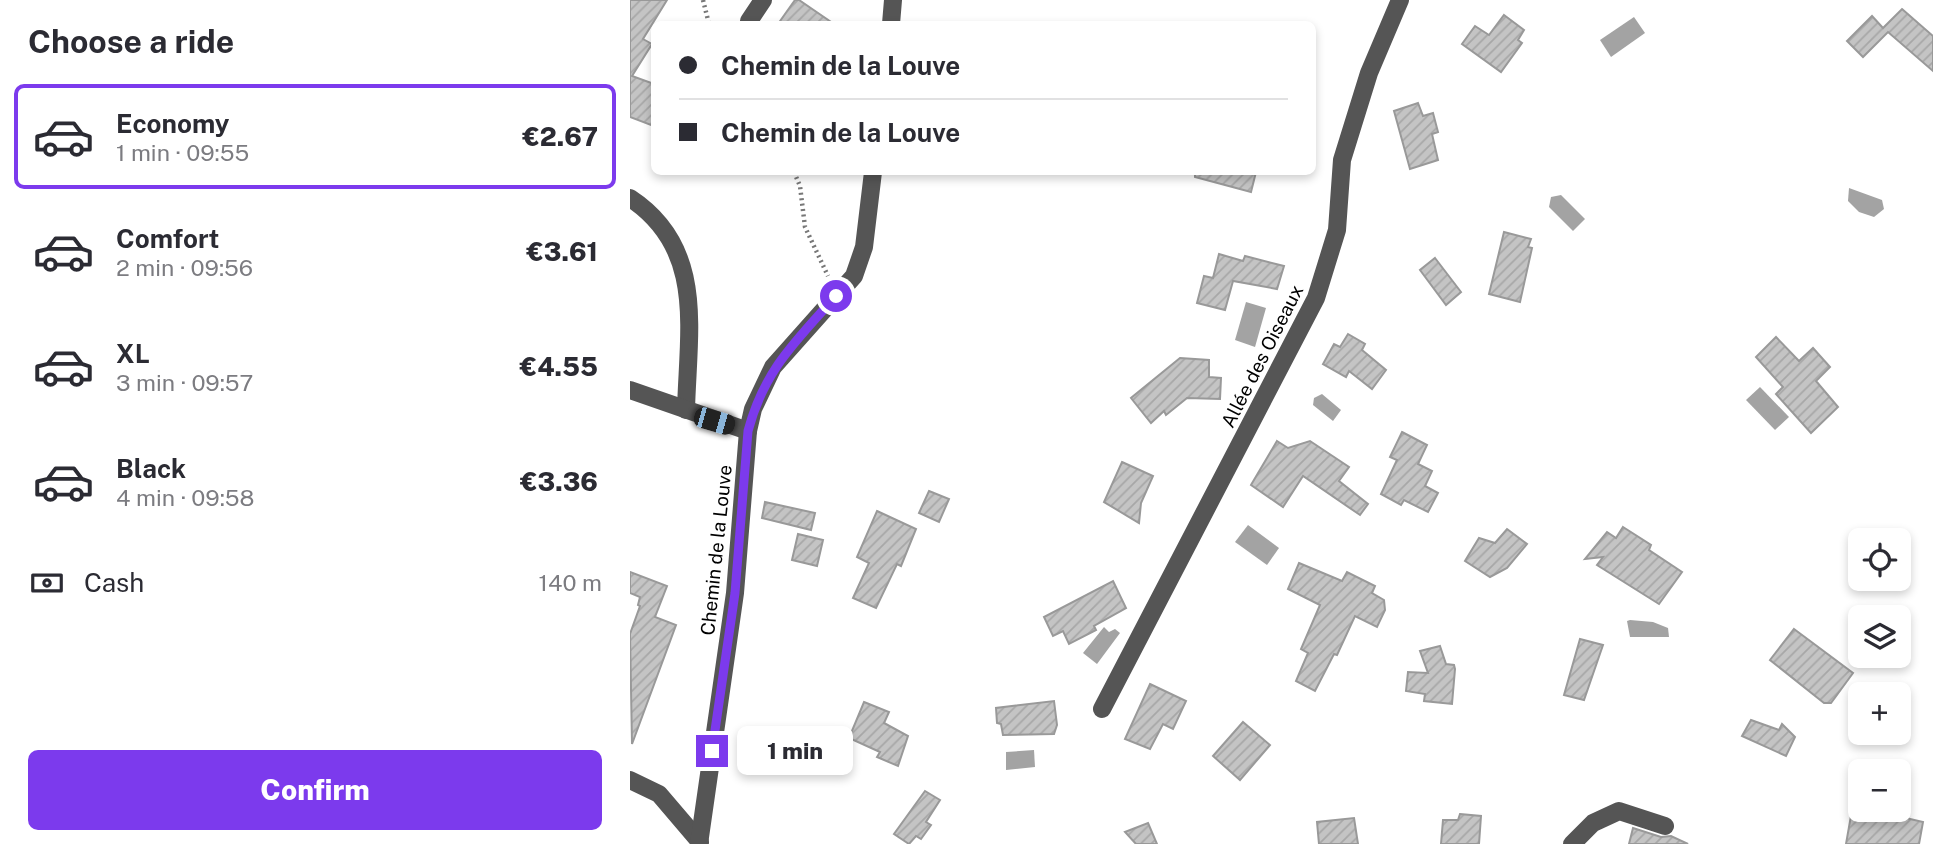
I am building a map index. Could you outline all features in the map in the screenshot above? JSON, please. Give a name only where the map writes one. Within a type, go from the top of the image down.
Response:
[{"type":"street","points":[[749,21],[763,0]]},
{"type":"street","points":[[891,21],[893,0]]},
{"type":"street","name":"Allée des Oiseaux","points":[[1102,709],[1316,298],[1337,230],[1342,160],[1369,73],[1400,0]]},
{"type":"street","name":"Chemin de la Louve","points":[[699,843],[735,593],[748,431],[753,409],[773,367],[854,276],[864,247],[873,175]]},
{"type":"street","points":[[630,198],[649,211],[672,237],[687,276],[687,410]]},
{"type":"street","points":[[630,390],[748,431]]},
{"type":"street","points":[[630,780],[659,794],[699,843]]},
{"type":"street","points":[[1572,844],[1593,824],[1619,811],[1665,825]]},
{"type":"path","points":[[703,0],[708,21]]},
{"type":"path","points":[[795,175],[800,186],[805,227],[836,296]]},
{"type":"shaded area","points":[[1634,17],[1645,33],[1611,57],[1600,40]]},
{"type":"shaded area","points":[[1849,188],[1882,200],[1884,209],[1874,217],[1859,212],[1848,201]]},
{"type":"shaded area","points":[[1561,195],[1585,219],[1573,231],[1549,207],[1551,197]]},
{"type":"shaded area","points":[[1246,302],[1266,308],[1255,347],[1235,340]]},
{"type":"shaded area","points":[[1760,387],[1789,417],[1775,430],[1746,400]]},
{"type":"shaded area","points":[[1322,394],[1341,410],[1333,421],[1313,405],[1314,398]]},
{"type":"shaded area","points":[[1248,525],[1279,548],[1267,565],[1235,542]]},
{"type":"shaded area","points":[[1627,621],[1653,622],[1668,628],[1669,637],[1630,637]]},
{"type":"shaded area","points":[[1104,627],[1109,632],[1115,629],[1120,633],[1097,664],[1083,653]]},
{"type":"shaded area","points":[[1034,750],[1035,767],[1006,770],[1006,752]]},
{"type":"building","points":[[630,0],[667,0],[654,21],[651,21],[643,39],[651,46],[632,76],[651,83],[651,125],[630,117]]},
{"type":"building","points":[[795,0],[799,0],[830,21],[780,21]]},
{"type":"building","points":[[1902,9],[1933,36],[1933,71],[1888,32],[1863,57],[1847,41],[1872,16],[1883,28]]},
{"type":"building","points":[[1504,15],[1524,30],[1518,40],[1522,43],[1501,72],[1462,44],[1475,26],[1489,35]]},
{"type":"building","points":[[1418,103],[1423,116],[1433,113],[1438,132],[1432,134],[1438,160],[1410,169],[1394,111]]},
{"type":"building","points":[[1195,175],[1255,175],[1251,192]]},
{"type":"building","points":[[1504,232],[1531,239],[1528,247],[1532,248],[1520,302],[1489,294]]},
{"type":"building","points":[[1219,254],[1243,261],[1245,256],[1284,266],[1277,289],[1233,281],[1225,310],[1197,303],[1204,276],[1213,278]]},
{"type":"building","points":[[1435,258],[1461,292],[1446,305],[1420,270]]},
{"type":"building","points":[[1348,334],[1365,344],[1362,350],[1386,370],[1372,389],[1349,371],[1346,377],[1323,364],[1334,344],[1340,347]]},
{"type":"building","points":[[1776,337],[1799,361],[1813,348],[1830,367],[1816,381],[1838,407],[1811,433],[1776,394],[1783,387],[1756,357]]},
{"type":"building","points":[[1180,358],[1209,360],[1209,377],[1221,378],[1220,399],[1187,398],[1166,415],[1164,411],[1151,423],[1131,398]]},
{"type":"building","points":[[1402,432],[1427,445],[1418,464],[1432,471],[1425,486],[1438,493],[1428,512],[1404,500],[1401,505],[1381,494],[1397,460],[1390,457]]},
{"type":"building","points":[[1277,441],[1288,448],[1310,441],[1349,467],[1339,481],[1368,504],[1360,515],[1303,476],[1283,507],[1251,485]]},
{"type":"building","points":[[1122,462],[1153,476],[1141,503],[1139,523],[1104,502]]},
{"type":"building","points":[[929,491],[949,499],[939,522],[919,513]]},
{"type":"building","points":[[765,502],[815,513],[811,530],[762,518]]},
{"type":"building","points":[[877,511],[916,529],[901,566],[897,564],[876,608],[853,598],[869,563],[857,557]]},
{"type":"building","points":[[1623,527],[1651,545],[1649,550],[1682,572],[1659,604],[1597,565],[1603,557],[1585,559],[1607,532],[1616,538]]},
{"type":"building","points":[[1507,529],[1527,544],[1507,568],[1490,577],[1465,561],[1479,538],[1495,543]]},
{"type":"building","points":[[798,534],[823,540],[817,566],[792,560]]},
{"type":"building","points":[[1299,563],[1342,581],[1347,572],[1375,586],[1372,593],[1384,600],[1385,610],[1377,627],[1355,616],[1337,655],[1334,654],[1315,691],[1296,681],[1308,653],[1301,649],[1320,605],[1288,589]]},
{"type":"building","points":[[630,572],[667,586],[655,617],[676,625],[632,744],[630,634],[640,606],[640,597],[630,593]]},
{"type":"building","points":[[1113,581],[1126,608],[1094,626],[1096,630],[1069,644],[1063,631],[1053,636],[1044,617]]},
{"type":"building","points":[[1794,629],[1853,673],[1831,703],[1824,703],[1770,660]]},
{"type":"building","points":[[1580,639],[1603,645],[1584,700],[1564,695]]},
{"type":"building","points":[[1440,646],[1446,664],[1454,665],[1455,669],[1452,704],[1424,701],[1425,694],[1406,691],[1408,672],[1428,673],[1420,651]]},
{"type":"building","points":[[1150,684],[1186,701],[1173,729],[1163,724],[1150,749],[1125,739]]},
{"type":"building","points":[[1054,701],[1057,725],[1054,734],[1003,735],[1001,724],[997,723],[996,708]]},
{"type":"building","points":[[864,702],[889,712],[884,723],[908,736],[898,766],[877,757],[880,752],[849,738]]},
{"type":"building","points":[[1751,720],[1779,730],[1782,724],[1795,737],[1786,756],[1742,736]]},
{"type":"building","points":[[1243,722],[1270,745],[1240,780],[1213,756]]},
{"type":"building","points":[[925,791],[940,800],[926,822],[931,825],[921,839],[916,836],[909,844],[894,834]]},
{"type":"building","points":[[1460,814],[1481,816],[1479,844],[1441,844],[1443,820],[1458,820]]},
{"type":"building","points":[[1354,818],[1358,844],[1319,844],[1317,822]]},
{"type":"building","points":[[1911,819],[1923,822],[1919,844],[1846,844],[1850,822],[1911,822]]},
{"type":"building","points":[[1148,823],[1157,844],[1136,844],[1125,832]]},
{"type":"building","points":[[1633,828],[1661,837],[1671,836],[1688,844],[1629,844]]},
{"type":"route","points":[[712,751],[735,593],[748,431],[753,409],[773,367],[836,296]]}]
